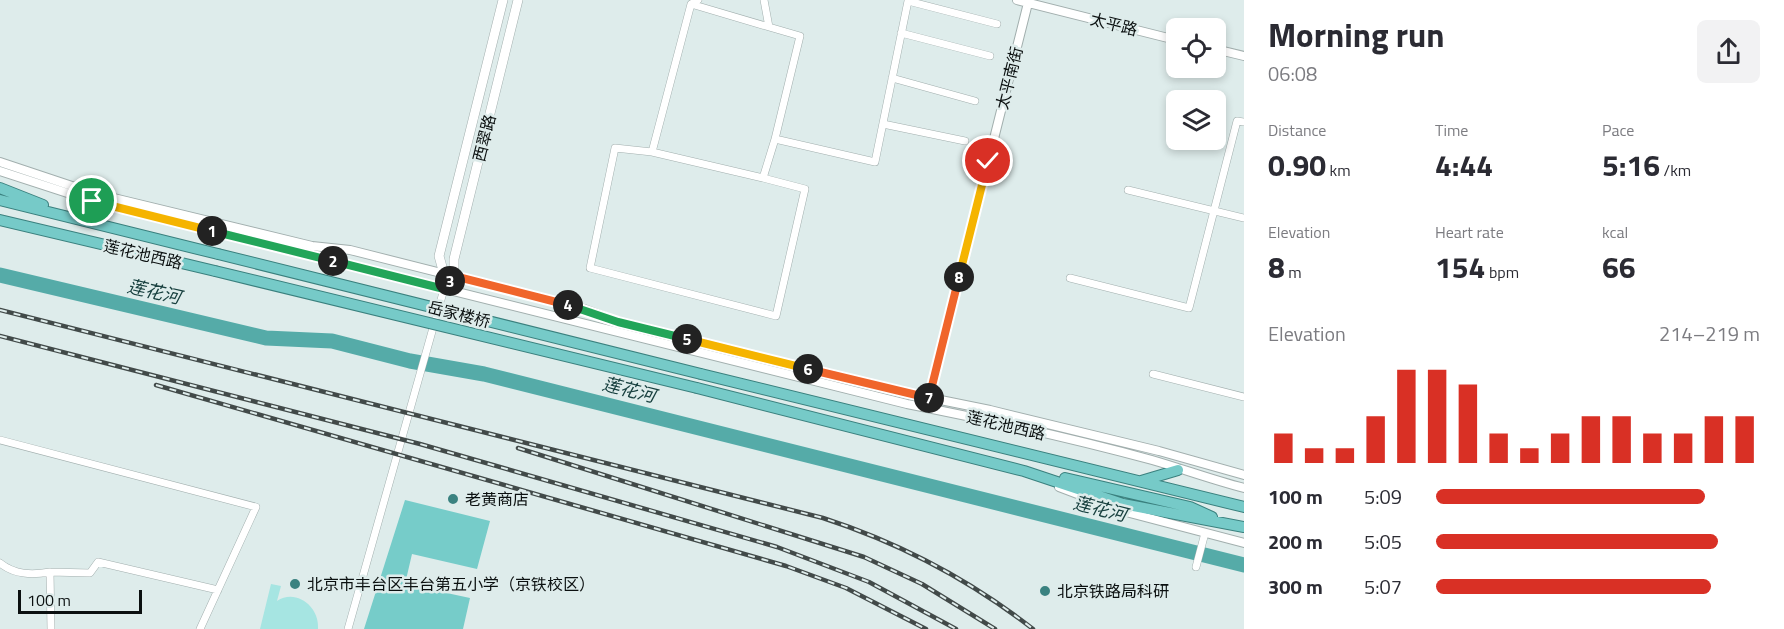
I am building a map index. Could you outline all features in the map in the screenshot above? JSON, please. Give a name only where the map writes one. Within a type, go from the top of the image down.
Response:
[{"type":"highway","points":[[0,188],[85,221]]},
{"type":"highway","name":"莲花池西路","points":[[0,200],[218,254]]},
{"type":"highway","name":"莲花池西路","points":[[0,220],[215,271]]},
{"type":"highway","name":"岳家楼桥","points":[[218,254],[701,374]]},
{"type":"highway","name":"岳家楼桥","points":[[215,271],[697,388],[1024,471]]},
{"type":"highway","name":"莲花池西路","points":[[701,374],[1244,507]]},
{"type":"highway","points":[[1140,481],[1178,470]]},
{"type":"highway","points":[[1024,471],[1124,504],[1244,527]]},
{"type":"main road","name":"西翠路","points":[[449,275],[439,256],[503,0]]},
{"type":"main road","name":"西翠路","points":[[449,275],[518,0]]},
{"type":"street","points":[[764,0],[770,27]]},
{"type":"street","name":"太平路","points":[[1017,0],[1166,38]]},
{"type":"street","points":[[775,139],[875,162],[908,1],[997,24]]},
{"type":"street","points":[[652,152],[695,2],[800,36],[763,178]]},
{"type":"street","name":"太平南街","points":[[929,398],[1028,3]]},
{"type":"street","points":[[901,33],[990,56]]},
{"type":"street","points":[[1226,52],[1244,56]]},
{"type":"street","points":[[892,78],[975,101]]},
{"type":"street","points":[[1070,278],[1189,308],[1237,121],[1244,122]]},
{"type":"street","points":[[883,124],[965,141]]},
{"type":"street","points":[[615,148],[652,152],[805,189],[776,316],[590,268],[615,148]]},
{"type":"street","name":"莲花池西路","points":[[0,162],[103,196],[449,275],[584,309],[618,322],[929,398],[990,410],[1244,475]]},
{"type":"street","name":"莲花池西路","points":[[0,171],[92,201],[907,404],[1011,425],[1154,461],[1244,488]]},
{"type":"street","points":[[1128,190],[1244,218]]},
{"type":"street","points":[[348,629],[449,275]]},
{"type":"street","points":[[1153,374],[1244,397]]},
{"type":"street","points":[[0,440],[256,507],[200,629]]},
{"type":"street","points":[[1178,470],[1181,458]]},
{"type":"street","points":[[1024,471],[1099,504],[1244,543]]},
{"type":"street","points":[[1196,567],[1205,533]]},
{"type":"street","points":[[0,562],[7,569],[33,575],[50,572],[90,573],[98,562],[218,590]]},
{"type":"street","points":[[50,572],[51,629]]},
{"type":"shaded area","points":[[405,500],[490,521],[477,569],[412,554],[405,584],[470,598],[463,629],[364,629]]},
{"type":"shaded area","points":[[271,584],[281,586],[277,601],[284,598],[299,598],[311,607],[318,621],[318,629],[260,629]]},
{"type":"waterway","name":"莲花河","points":[[0,275],[266,338],[332,341],[410,361],[484,374],[1244,565]]},
{"type":"railway","points":[[0,310],[823,518],[879,539],[933,564],[984,594],[1033,629]]},
{"type":"railway","points":[[0,336],[420,444],[777,547],[869,582],[956,629]]},
{"type":"railway","points":[[156,385],[786,566],[846,588],[926,629]]},
{"type":"railway","points":[[518,448],[864,557],[922,584],[995,629]]},
{"type":"place","name":"老黄商店","points":[[453,499]]},
{"type":"place","name":"北京市丰台区丰台第五小学（京铁校区）","points":[[295,584]]},
{"type":"place","name":"北京铁路局科研","points":[[1045,591]]},
{"type":"route","points":[[92,201],[444,289],[454,276],[584,309],[618,322],[929,398],[988,161]]}]
